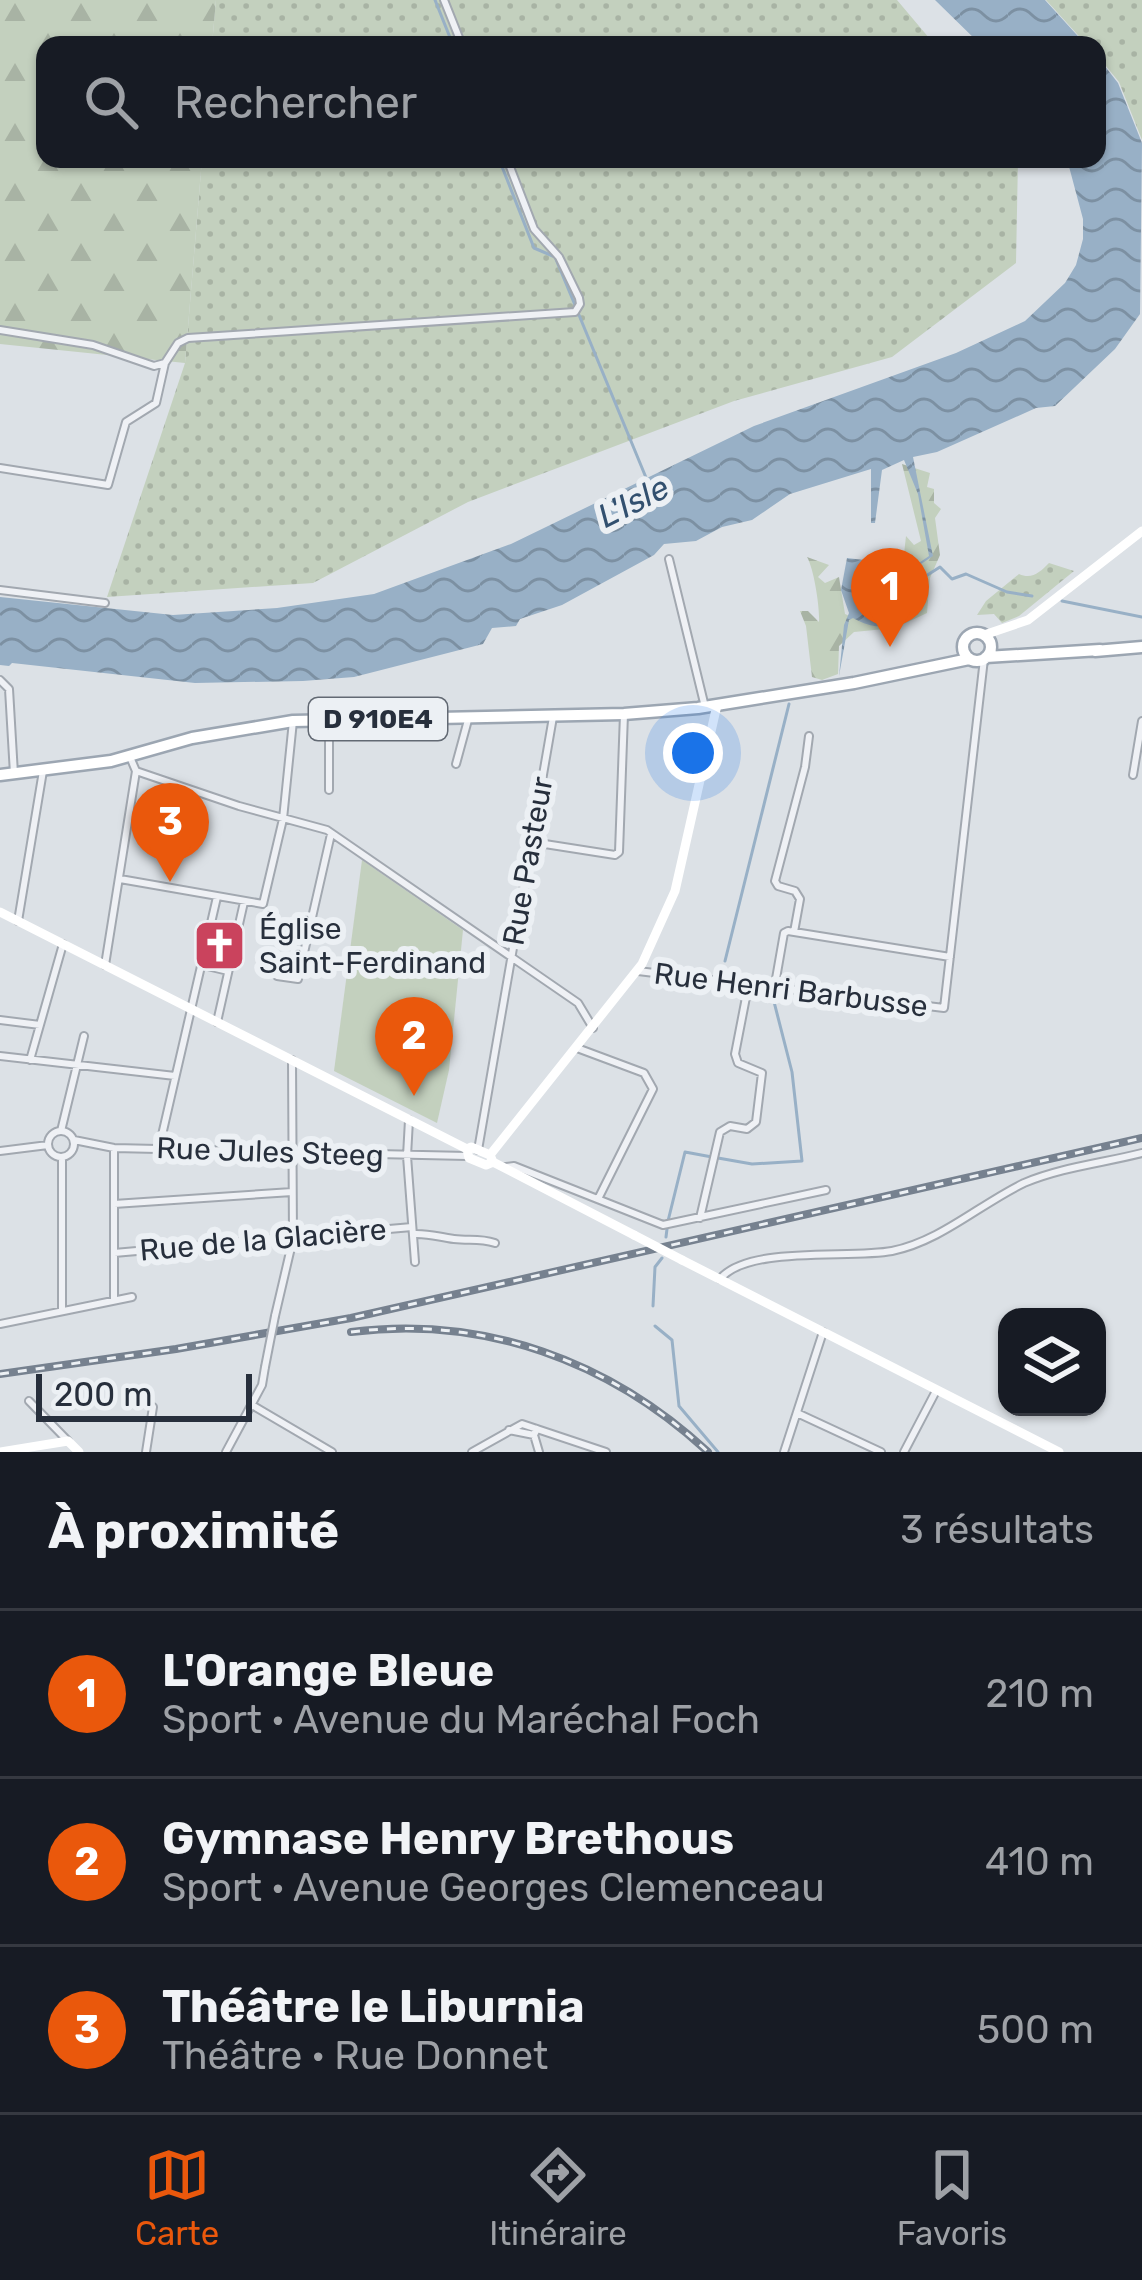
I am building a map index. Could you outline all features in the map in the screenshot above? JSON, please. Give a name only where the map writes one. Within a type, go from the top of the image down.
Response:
[{"type":"main road","points":[[980,651],[1000,632],[1028,620],[1142,531]]},
{"type":"main road","name":"D 910E4","points":[[7,775],[293,722],[624,714],[711,706],[909,671],[980,651],[1142,647]]},
{"type":"main road","points":[[495,1161],[638,971],[675,891],[711,706]]},
{"type":"main road","points":[[0,912],[1059,1452]]},
{"type":"main road","points":[[0,1452],[68,1441],[80,1452]]},
{"type":"street","points":[[444,0],[458,36]]},
{"type":"street","points":[[0,468],[108,485],[122,429],[156,403],[165,363],[178,343],[188,338],[574,312],[579,298],[559,256],[534,230],[510,168]]},
{"type":"street","points":[[0,330],[93,345],[154,366],[165,363]]},
{"type":"street","points":[[669,560],[711,706]]},
{"type":"street","points":[[0,590],[105,603]]},
{"type":"street","points":[[774,990],[784,933],[950,957],[980,651]]},
{"type":"street","points":[[0,680],[9,689],[7,775]]},
{"type":"street","name":"Rue Pasteur","points":[[471,1152],[512,959],[554,713]]},
{"type":"street","points":[[532,842],[619,852],[624,714]]},
{"type":"street","points":[[456,764],[468,716]]},
{"type":"street","points":[[328,720],[329,790]]},
{"type":"street","points":[[1133,776],[1142,721]]},
{"type":"street","points":[[120,879],[263,904],[284,819],[293,722]]},
{"type":"street","points":[[794,932],[800,899],[776,881],[805,767],[808,736]]},
{"type":"street","points":[[106,965],[136,771],[130,755]]},
{"type":"street","points":[[18,921],[44,770]]},
{"type":"street","points":[[136,771],[331,832],[578,1003],[593,1028]]},
{"type":"street","points":[[277,976],[298,979],[331,832]]},
{"type":"street","points":[[159,1148],[217,897]]},
{"type":"street","points":[[217,1022],[244,902]]},
{"type":"street","points":[[30,1060],[63,944]]},
{"type":"street","name":"Rue Henri Barbusse","points":[[638,971],[944,1009],[950,957]]},
{"type":"street","points":[[202,964],[229,971]]},
{"type":"street","points":[[700,1218],[720,1132],[730,1126],[747,1130],[756,1122],[763,1073],[739,1063],[735,1054],[748,987]]},
{"type":"street","points":[[0,1020],[40,1025]]},
{"type":"street","points":[[61,1131],[84,1036]]},
{"type":"street","points":[[577,1048],[644,1073],[653,1089],[598,1199]]},
{"type":"street","points":[[0,1056],[176,1076]]},
{"type":"street","points":[[226,1452],[266,1367],[293,1239],[292,1060]]},
{"type":"street","points":[[409,1120],[406,1156],[415,1262]]},
{"type":"street","points":[[61,1131],[74,1140],[74,1150],[62,1158]]},
{"type":"street","points":[[61,1131],[53,1134],[48,1145],[51,1153],[62,1158]]},
{"type":"street","name":"Rue Jules Steeg","points":[[74,1140],[114,1148],[406,1156],[471,1152]]},
{"type":"street","points":[[0,1151],[48,1145]]},
{"type":"street","points":[[114,1148],[115,1300]]},
{"type":"street","points":[[720,1279],[727,1271],[765,1260],[897,1250],[1025,1183],[1142,1153]]},
{"type":"street","points":[[62,1158],[62,1311]]},
{"type":"street","points":[[495,1161],[663,1225],[826,1190]]},
{"type":"street","points":[[114,1204],[292,1192]]},
{"type":"street","name":"Rue de la Glacière","points":[[114,1253],[412,1230],[495,1243]]},
{"type":"street","points":[[0,1324],[132,1297]]},
{"type":"street","points":[[784,1452],[823,1332]]},
{"type":"street","points":[[904,1452],[936,1390]]},
{"type":"street","points":[[29,1401],[68,1441]]},
{"type":"street","points":[[252,1405],[332,1452]]},
{"type":"street","points":[[146,1452],[152,1407]]},
{"type":"street","points":[[796,1413],[881,1452]]},
{"type":"street","points":[[472,1452],[522,1424],[604,1450]]},
{"type":"street","points":[[536,1432],[539,1452]]},
{"type":"green space","points":[[0,0],[216,0],[213,36],[36,36],[36,168],[201,168],[185,363],[0,344]]},
{"type":"green space","points":[[216,0],[897,0],[927,36],[213,36]]},
{"type":"green space","points":[[1046,0],[1142,0],[1142,140],[1119,82],[1106,66],[1106,36],[1079,36]]},
{"type":"green space","points":[[201,168],[1018,168],[1016,263],[892,357],[734,401],[468,502],[313,583],[107,597],[185,363]]},
{"type":"green space","points":[[902,464],[930,473],[927,487],[934,489],[934,503],[941,509],[935,518],[940,555],[930,578],[927,613],[895,628],[854,632],[839,646],[838,674],[822,680],[812,677],[800,611],[808,611],[819,622],[819,616],[807,557],[829,565],[818,577],[825,583],[839,577],[845,614],[885,626],[903,608],[912,579],[899,562],[906,536],[914,545],[921,541]]},
{"type":"green space","points":[[1049,563],[1074,571],[1019,616],[1002,623],[994,614],[977,615],[986,601],[1019,574],[1032,576]]},
{"type":"green space","points":[[362,860],[463,930],[449,1070],[437,1123],[334,1071]]},
{"type":"water","points":[[935,0],[1045,0],[1078,36],[972,36]]},
{"type":"water","name":"L'Isle","points":[[1106,68],[1118,83],[1142,143],[1140,314],[1115,349],[1055,406],[1036,408],[937,452],[913,457],[933,556],[921,564],[921,572],[910,573],[900,610],[888,624],[849,620],[839,676],[849,613],[841,590],[847,558],[910,569],[929,556],[918,494],[904,460],[882,470],[875,523],[871,523],[871,469],[790,494],[752,520],[722,527],[696,541],[664,544],[654,555],[562,605],[520,619],[516,626],[492,628],[483,644],[354,677],[195,683],[0,665],[0,597],[173,615],[277,608],[374,594],[511,544],[754,426],[956,353],[1025,321],[1065,283],[1076,265],[1083,219],[1069,168],[1106,168]]},
{"type":"waterway","points":[[435,0],[449,36]]},
{"type":"waterway","points":[[503,168],[534,248],[555,257],[575,305]]},
{"type":"waterway","name":"L'Isle","points":[[579,315],[647,480]]},
{"type":"waterway","points":[[907,588],[940,567],[952,579],[966,574],[1007,592],[1032,596]]},
{"type":"waterway","points":[[1062,601],[1142,617]]},
{"type":"waterway","points":[[725,961],[789,704]]},
{"type":"waterway","points":[[718,1158],[752,1164],[802,1161],[792,1072],[772,994]]},
{"type":"waterway","points":[[668,1221],[685,1152],[712,1157]]},
{"type":"waterway","points":[[666,1237],[667,1229]]},
{"type":"waterway","points":[[653,1306],[655,1267],[662,1258]]},
{"type":"waterway","points":[[655,1326],[672,1340],[679,1406],[718,1452]]},
{"type":"railway","points":[[0,1374],[351,1318],[1142,1138]]},
{"type":"railway","points":[[351,1332],[449,1331],[543,1352],[630,1392],[708,1452]]},
{"type":"place","name":"L'Orange Bleue","points":[[890,647]]},
{"type":"place","name":"Théâtre le Liburnia","points":[[170,882]]},
{"type":"place","name":"Église Saint-Ferdinand","points":[[220,946]]},
{"type":"place","name":"Gymnase Henry Brethous","points":[[414,1096]]}]
